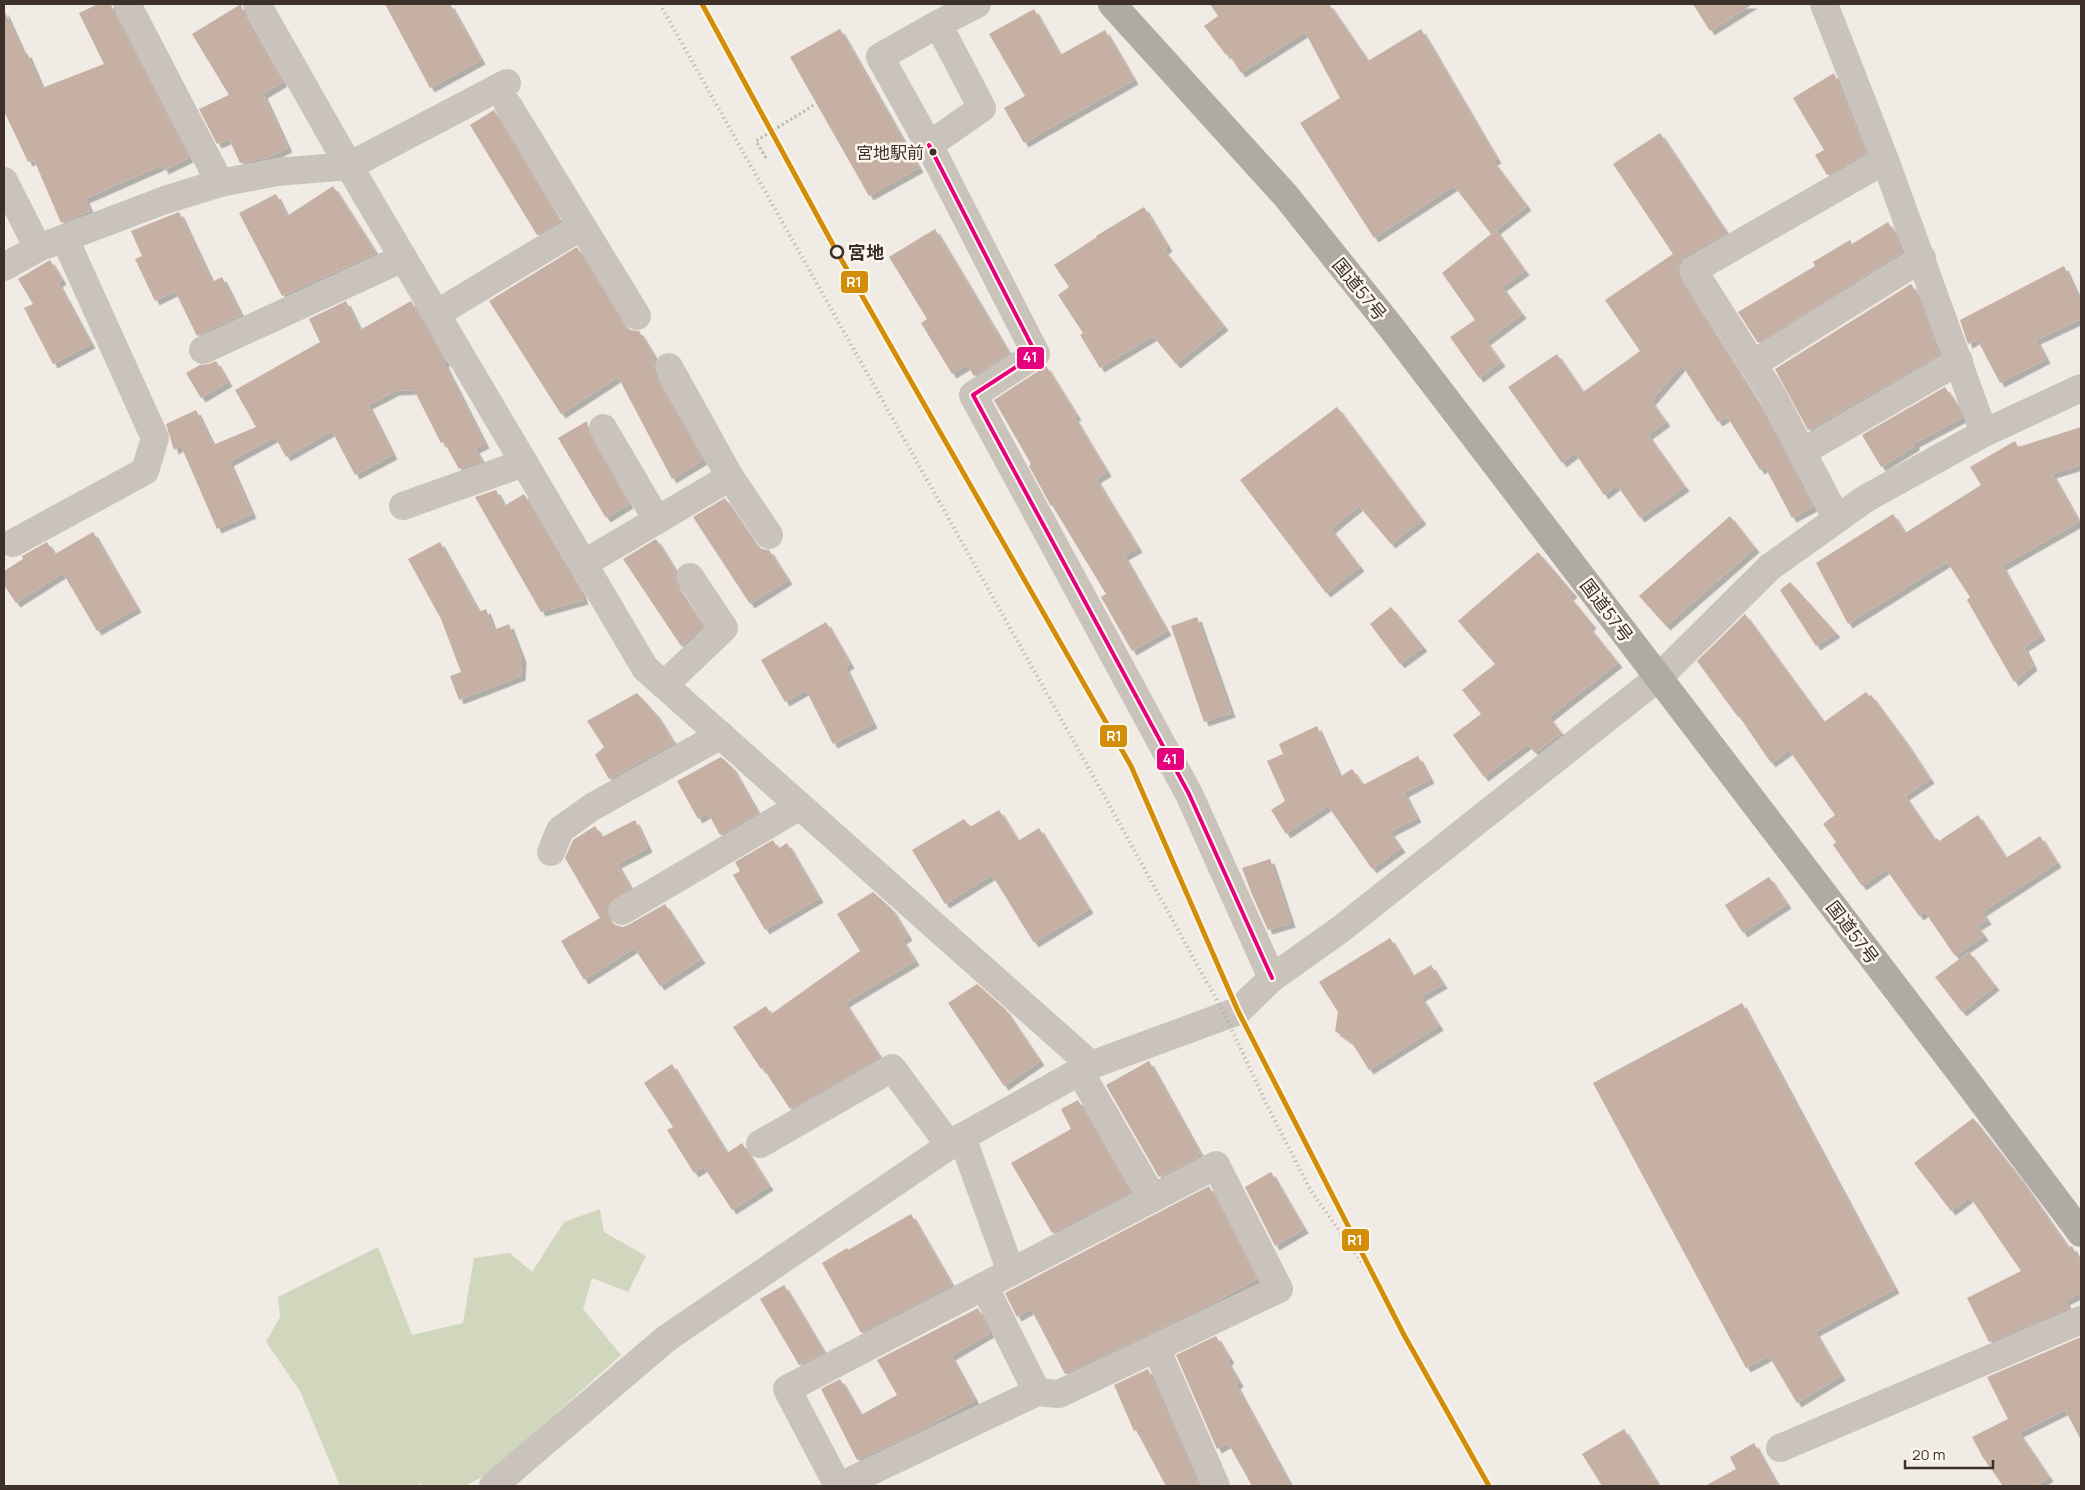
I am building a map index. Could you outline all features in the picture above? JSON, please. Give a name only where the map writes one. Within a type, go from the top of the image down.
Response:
[{"type":"highway","name":"国道57号","points":[[1112,4],[1286,196],[1390,326],[2081,1233]]},
{"type":"street","points":[[127,4],[220,183]]},
{"type":"street","points":[[977,4],[880,57],[929,145],[1036,354],[973,395],[1189,794],[1272,978]]},
{"type":"street","points":[[1824,4],[1886,160],[1984,433]]},
{"type":"street","points":[[260,5],[349,166],[645,668],[800,806],[1086,1068],[1153,1198]]},
{"type":"street","points":[[929,145],[982,108],[938,24]]},
{"type":"street","points":[[4,267],[38,248],[166,200],[220,183],[277,172],[349,166],[508,94],[582,226],[637,316]]},
{"type":"street","points":[[1837,519],[1772,394],[1693,270],[1886,160]]},
{"type":"street","points":[[4,181],[38,248]]},
{"type":"street","points":[[436,314],[582,226]]},
{"type":"street","points":[[13,543],[145,471],[155,438],[65,239]]},
{"type":"street","points":[[203,350],[403,258]]},
{"type":"street","points":[[1753,364],[1922,258]]},
{"type":"street","points":[[1802,452],[1959,361]]},
{"type":"street","points":[[669,367],[730,477],[768,535]]},
{"type":"street","points":[[493,1486],[667,1338],[956,1142],[1086,1068],[1238,1011],[1272,978],[1340,929],[1659,677],[1770,567],[1864,499],[1984,433],[2081,388]]},
{"type":"street","points":[[603,428],[657,520]]},
{"type":"street","points":[[403,506],[524,462]]},
{"type":"street","points":[[583,564],[730,477]]},
{"type":"street","points":[[664,685],[724,628],[690,578]]},
{"type":"street","points":[[550,852],[560,830],[592,807],[720,735]]},
{"type":"street","points":[[622,911],[800,806]]},
{"type":"street","points":[[760,1144],[892,1068],[956,1142],[1011,1272]]},
{"type":"street","points":[[1216,1165],[1279,1289],[1059,1394],[1037,1392],[839,1486],[787,1388],[1153,1198],[1216,1165]]},
{"type":"street","points":[[984,1286],[1037,1392]]},
{"type":"street","points":[[1780,1448],[2081,1320]]},
{"type":"street","points":[[1156,1348],[1216,1486]]},
{"type":"path","points":[[766,158],[756,140],[814,105]]},
{"type":"green space","points":[[600,1209],[604,1232],[646,1256],[628,1292],[592,1278],[583,1309],[621,1355],[491,1472],[465,1486],[422,1486],[420,1483],[416,1486],[340,1486],[300,1391],[266,1342],[280,1317],[278,1297],[378,1247],[412,1335],[463,1323],[474,1258],[510,1253],[532,1272],[564,1222]]},
{"type":"building","points":[[98,4],[111,4],[189,158],[164,170],[162,165],[85,199],[90,211],[61,223],[34,160],[28,162],[4,111],[4,10],[24,54],[27,53],[42,88],[104,64],[79,13]]},
{"type":"building","points":[[241,4],[243,12],[283,82],[263,94],[288,148],[267,158],[240,163],[229,139],[217,144],[199,109],[229,95],[192,34]]},
{"type":"building","points":[[385,4],[450,4],[481,60],[430,88]]},
{"type":"building","points":[[1210,4],[1329,4],[1368,61],[1421,29],[1497,159],[1493,161],[1527,206],[1496,230],[1525,271],[1502,287],[1522,314],[1486,341],[1501,362],[1479,378],[1450,337],[1475,320],[1442,273],[1491,234],[1454,186],[1374,238],[1300,123],[1340,98],[1305,32],[1241,73],[1228,53],[1226,55],[1204,26],[1218,16]]},
{"type":"building","points":[[1693,4],[1753,4],[1710,31]]},
{"type":"building","points":[[1034,9],[1060,55],[1105,30],[1134,80],[1024,143],[1004,108],[1025,96],[989,34]]},
{"type":"building","points":[[840,29],[919,168],[869,196],[790,57]]},
{"type":"building","points":[[1834,73],[1866,153],[1827,175],[1815,155],[1824,150],[1793,98]]},
{"type":"building","points":[[494,110],[560,221],[537,235],[470,125]]},
{"type":"building","points":[[1660,133],[1727,233],[1685,256],[1679,263],[1677,271],[1758,402],[1813,507],[1792,518],[1765,467],[1760,470],[1727,416],[1718,422],[1682,365],[1651,401],[1666,422],[1648,435],[1685,487],[1640,518],[1617,485],[1604,495],[1575,453],[1562,463],[1508,387],[1557,354],[1583,392],[1640,351],[1605,300],[1673,254],[1613,164]]},
{"type":"building","points":[[333,186],[376,253],[282,296],[239,213],[276,194],[287,216]]},
{"type":"building","points":[[1144,207],[1168,247],[1164,250],[1224,326],[1176,364],[1153,336],[1100,368],[1080,335],[1083,333],[1058,295],[1069,287],[1054,265],[1096,236]]},
{"type":"building","points":[[179,212],[212,282],[222,277],[241,315],[197,336],[175,291],[155,301],[135,259],[142,256],[131,231]]},
{"type":"building","points":[[1888,222],[1902,252],[1758,343],[1738,312],[1815,266],[1813,262],[1850,240],[1852,244]]},
{"type":"building","points":[[935,229],[1009,353],[974,376],[967,365],[952,374],[921,323],[927,319],[889,257]]},
{"type":"building","points":[[577,247],[624,324],[630,330],[639,331],[651,351],[655,359],[653,367],[655,375],[703,460],[672,479],[618,377],[561,414],[489,301]]},
{"type":"building","points":[[50,260],[62,280],[58,283],[91,344],[53,364],[24,308],[33,304],[18,279]]},
{"type":"building","points":[[2064,266],[2081,303],[2081,319],[2036,340],[2046,359],[2000,383],[1977,339],[1968,344],[1960,320]]},
{"type":"building","points":[[1911,284],[1917,293],[1939,355],[1808,430],[1775,369]]},
{"type":"building","points":[[346,301],[360,330],[411,301],[446,362],[444,363],[485,444],[475,449],[482,461],[459,469],[444,442],[441,443],[414,390],[395,391],[368,405],[393,455],[355,475],[332,431],[286,457],[275,437],[229,462],[252,514],[217,529],[181,446],[174,450],[166,424],[196,410],[213,445],[256,427],[235,390],[320,342],[309,319]]},
{"type":"building","points":[[216,361],[228,382],[201,398],[186,373],[200,365]]},
{"type":"building","points":[[1046,366],[1077,416],[1074,417],[1107,472],[1096,479],[1138,548],[1124,556],[1167,631],[1132,651],[1101,597],[1106,594],[1051,506],[1029,466],[1031,464],[994,400]]},
{"type":"building","points":[[1945,387],[1958,406],[1962,418],[1915,443],[1915,446],[1881,467],[1862,435]]},
{"type":"building","points":[[1337,407],[1422,520],[1391,544],[1359,506],[1331,529],[1360,567],[1326,593],[1240,480]]},
{"type":"building","points":[[587,421],[590,436],[629,504],[606,518],[558,438]]},
{"type":"building","points":[[2081,427],[2081,465],[2052,474],[2079,522],[2002,566],[2041,636],[2024,647],[2033,666],[2014,682],[1967,600],[1970,597],[1947,562],[1848,624],[1816,563],[1893,514],[1905,533],[1981,485],[1970,467],[2015,441],[2018,447]]},
{"type":"building","points":[[496,490],[504,506],[524,494],[581,591],[584,600],[541,612],[475,497]]},
{"type":"building","points":[[725,498],[756,544],[762,549],[769,550],[788,580],[750,604],[693,517]]},
{"type":"building","points":[[1730,516],[1755,548],[1666,626],[1639,596]]},
{"type":"building","points":[[93,532],[137,608],[97,631],[63,573],[16,603],[4,585],[4,571],[23,559],[22,556],[47,542],[55,554]]},
{"type":"building","points":[[656,539],[676,571],[674,578],[677,586],[704,626],[681,646],[623,559]]},
{"type":"building","points":[[440,542],[479,612],[486,609],[494,630],[509,624],[522,658],[521,676],[459,700],[450,676],[461,672],[441,619],[408,559]]},
{"type":"building","points":[[1538,552],[1573,593],[1569,596],[1592,624],[1589,627],[1618,663],[1549,717],[1561,733],[1535,753],[1528,744],[1484,777],[1453,735],[1481,714],[1462,690],[1495,664],[1458,621]]},
{"type":"building","points":[[1790,582],[1836,633],[1816,646],[1780,590]]},
{"type":"building","points":[[1391,607],[1423,647],[1400,664],[1370,624]]},
{"type":"building","points":[[1745,614],[1824,722],[1866,692],[1869,696],[1871,695],[1930,779],[1905,796],[1935,840],[1937,838],[1939,841],[1978,815],[2006,858],[2040,836],[2057,863],[1982,912],[1987,920],[1977,926],[1984,936],[1955,956],[1925,912],[1919,916],[1886,869],[1862,886],[1833,845],[1836,842],[1823,824],[1835,815],[1789,750],[1771,763],[1739,716],[1697,661]]},
{"type":"building","points":[[1197,617],[1231,713],[1204,722],[1171,626]]},
{"type":"building","points":[[826,622],[850,664],[845,667],[873,724],[833,744],[806,690],[785,702],[761,660]]},
{"type":"building","points":[[637,693],[656,714],[674,743],[609,779],[595,755],[604,747],[587,721]]},
{"type":"building","points":[[1317,726],[1340,777],[1352,769],[1363,785],[1418,756],[1430,779],[1404,793],[1417,818],[1390,832],[1401,848],[1372,869],[1328,806],[1286,834],[1271,810],[1285,801],[1267,761],[1283,754],[1279,744]]},
{"type":"building","points":[[721,757],[732,767],[758,813],[720,835],[708,813],[698,819],[677,781]]},
{"type":"building","points":[[999,810],[1018,841],[1039,828],[1089,909],[1034,943],[992,875],[945,904],[912,850],[964,819],[970,827]]},
{"type":"building","points":[[635,820],[648,848],[617,864],[631,888],[609,903],[606,911],[608,918],[615,925],[623,927],[665,904],[701,959],[660,986],[634,948],[584,980],[561,941],[600,918],[565,858],[573,840],[595,826],[602,837]]},
{"type":"building","points":[[773,840],[778,849],[787,843],[819,898],[765,930],[733,875],[740,871],[735,862]]},
{"type":"building","points":[[1270,859],[1291,923],[1268,930],[1242,868]]},
{"type":"building","points":[[1769,877],[1787,904],[1743,933],[1725,905]]},
{"type":"building","points":[[873,892],[891,908],[908,936],[902,940],[915,961],[845,1003],[880,1057],[790,1109],[733,1027],[766,1006],[771,1014],[860,951],[837,914]]},
{"type":"building","points":[[1390,938],[1413,976],[1431,965],[1443,984],[1421,997],[1439,1026],[1369,1070],[1352,1043],[1335,1031],[1338,1012],[1319,982]]},
{"type":"building","points":[[1969,952],[1995,986],[1962,1012],[1935,977]]},
{"type":"building","points":[[977,984],[1005,1009],[1040,1061],[1004,1086],[948,1003]]},
{"type":"building","points":[[1742,1003],[1895,1289],[1815,1332],[1841,1376],[1797,1403],[1769,1356],[1746,1368],[1593,1083]]},
{"type":"building","points":[[1149,1061],[1201,1155],[1159,1177],[1106,1085]]},
{"type":"building","points":[[672,1064],[727,1153],[742,1143],[769,1186],[732,1210],[704,1167],[694,1173],[667,1130],[673,1127],[644,1083]]},
{"type":"building","points":[[1078,1100],[1131,1192],[1052,1233],[1011,1163],[1071,1129],[1061,1109]]},
{"type":"building","points":[[1973,1118],[2021,1179],[2069,1248],[2072,1246],[2081,1264],[2081,1293],[2065,1301],[2069,1308],[1989,1342],[1967,1298],[2021,1271],[1970,1197],[1951,1211],[1914,1163]]},
{"type":"building","points":[[1271,1172],[1304,1229],[1275,1246],[1245,1187]]},
{"type":"building","points":[[1209,1186],[1257,1279],[1205,1307],[1065,1374],[1031,1309],[1017,1317],[1005,1293]]},
{"type":"building","points":[[911,1214],[952,1285],[861,1333],[822,1263]]},
{"type":"building","points":[[784,1285],[824,1352],[799,1365],[760,1299]]},
{"type":"building","points":[[978,1308],[990,1333],[951,1356],[975,1400],[917,1432],[857,1460],[821,1389],[840,1379],[861,1415],[897,1395],[877,1360]]},
{"type":"building","points":[[1216,1336],[1230,1359],[1227,1361],[1239,1382],[1236,1385],[1291,1486],[1252,1486],[1228,1443],[1217,1449],[1176,1355]]},
{"type":"building","points":[[2081,1337],[2081,1440],[2065,1410],[2019,1433],[2049,1477],[2036,1486],[2003,1486],[1982,1456],[1972,1437],[2008,1419],[1987,1377]]},
{"type":"building","points":[[1148,1369],[1199,1486],[1166,1486],[1136,1430],[1134,1431],[1114,1385]]},
{"type":"building","points":[[1624,1429],[1659,1486],[1602,1486],[1582,1454]]},
{"type":"building","points":[[1754,1443],[1778,1486],[1705,1486],[1736,1469],[1730,1457]]},
{"type":"railway","points":[[660,4],[1101,790],[1225,1015],[1267,1105],[1311,1191],[1381,1289]]},
{"type":"transit line","name":"R1","points":[[702,4],[837,252],[1131,766],[1238,1011],[1404,1335],[1489,1486]]},
{"type":"transit line","name":"41","points":[[929,145],[1036,354],[973,395],[1189,794],[1272,978]]},
{"type":"place","name":"宮地駅前","points":[[933,152]]},
{"type":"place","name":"宮地","points":[[837,252]]}]
